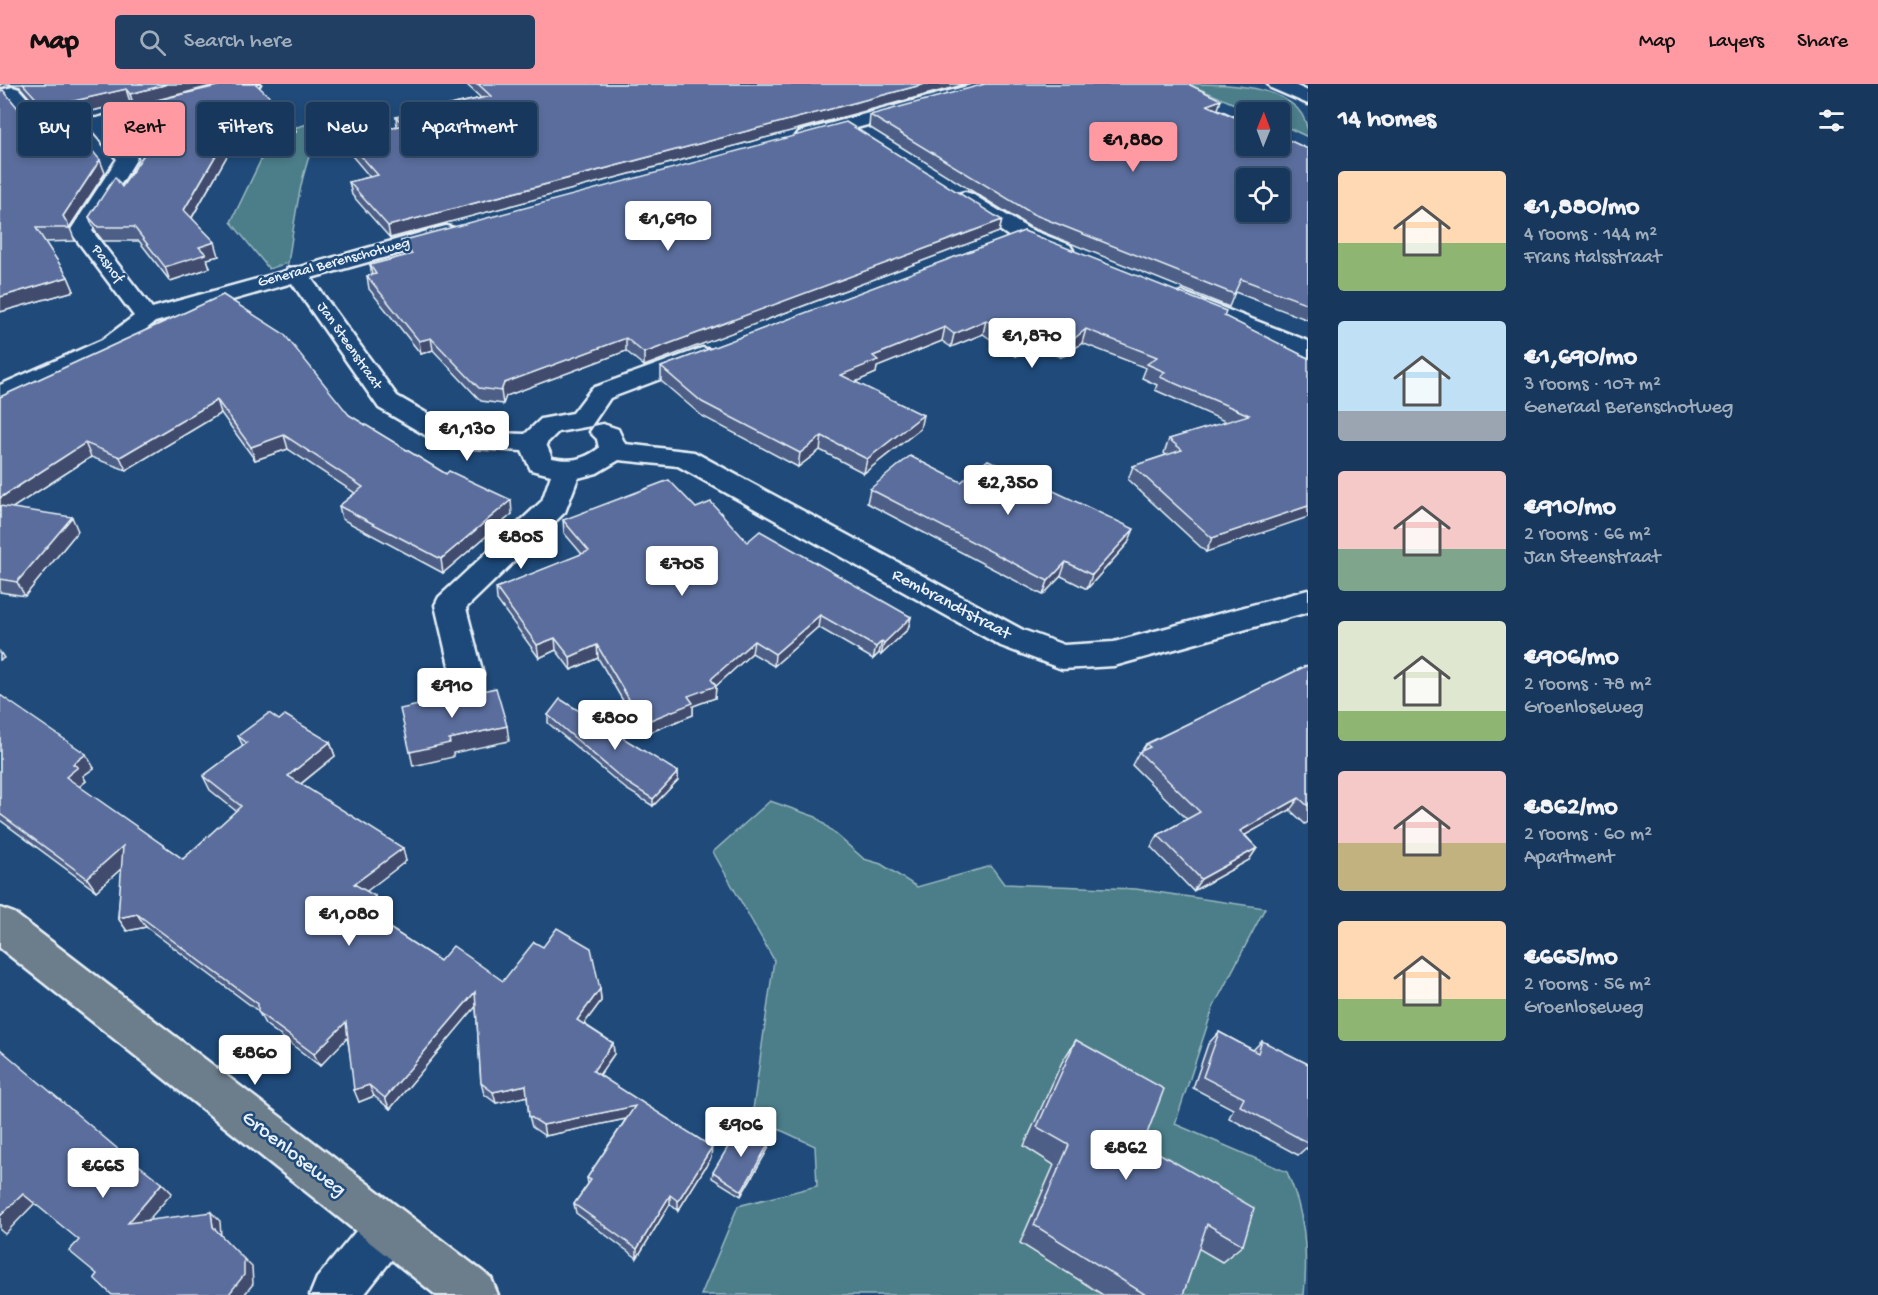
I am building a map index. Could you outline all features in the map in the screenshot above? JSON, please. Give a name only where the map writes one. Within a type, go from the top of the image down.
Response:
[{"type":"main road","name":"Groenloseweg","points":[[0,925],[474,1295]]},
{"type":"street","points":[[0,96],[14,93],[41,126],[97,124],[142,113],[155,107],[251,84]]},
{"type":"street","points":[[791,140],[996,84]]},
{"type":"street","points":[[1277,84],[1308,98]]},
{"type":"street","name":"Pashof","points":[[97,124],[127,158],[81,231],[147,317]]},
{"type":"street","points":[[849,125],[869,137]]},
{"type":"street","points":[[950,189],[1010,238],[1076,256]]},
{"type":"street","name":"Generaal Berenschotweg","points":[[0,395],[111,345],[147,317],[296,273],[469,227]]},
{"type":"street","name":"Jan Steenstraat","points":[[296,273],[388,402],[453,440],[532,443]]},
{"type":"street","points":[[1164,292],[1308,350]]},
{"type":"street","points":[[582,420],[601,393],[722,347]]},
{"type":"street","points":[[582,420],[609,435],[613,451],[595,466],[566,471],[541,464],[532,443],[550,425],[582,420]]},
{"type":"street","name":"Rembrandtstraat","points":[[613,451],[684,458],[1012,638],[1062,657],[1114,654],[1308,601]]},
{"type":"street","points":[[466,674],[450,605],[555,505],[566,471]]},
{"type":"street","points":[[334,1295],[387,1229]]},
{"type":"green space","points":[[1188,84],[1244,87],[1264,91],[1289,102],[1236,102],[1236,105]]},
{"type":"green space","points":[[1290,103],[1305,120],[1308,137],[1290,129]]},
{"type":"green space","points":[[306,125],[306,156],[309,156],[297,208],[288,263],[269,269],[231,222],[263,156],[294,156],[294,128]]},
{"type":"green space","points":[[770,801],[816,817],[864,859],[881,864],[917,887],[991,866],[1004,884],[1136,889],[1265,908],[1213,1008],[1175,1124],[1287,1172],[1298,1202],[1304,1232],[1306,1263],[1304,1295],[701,1295],[738,1206],[817,1186],[815,1146],[752,1117],[774,960],[713,852]]},
{"type":"building","points":[[23,84],[168,84],[130,94],[126,89],[70,102],[39,102]]},
{"type":"building","points":[[226,84],[256,84],[275,102],[197,102],[197,156],[215,156],[184,210],[215,242],[199,247],[206,254],[165,267],[134,227],[98,227],[89,217],[115,177],[122,187],[143,156],[185,156],[185,102],[154,102]]},
{"type":"building","points":[[478,84],[925,84],[388,226],[349,182],[378,175],[361,156],[389,156],[389,128],[401,126],[401,156],[537,156],[537,102],[464,102],[491,96]]},
{"type":"building","points":[[985,84],[1188,84],[1221,100],[1207,105],[1236,118],[1236,156],[1290,156],[1290,141],[1308,149],[1308,304],[1241,279],[1234,294],[1033,214],[870,115]]},
{"type":"building","points":[[3,90],[18,108],[18,156],[91,156],[91,149],[100,160],[63,216],[70,228],[36,228],[68,277],[0,297],[0,91]]},
{"type":"building","points":[[846,122],[1002,220],[644,353],[626,338],[504,383],[501,391],[479,388],[431,338],[419,341],[367,276],[376,274],[370,265],[412,254],[401,241]]},
{"type":"building","points":[[1024,231],[1226,311],[1224,316],[1308,358],[1308,506],[1212,538],[1133,466],[1182,450],[1169,439],[1249,415],[1160,377],[1165,372],[1147,364],[1157,357],[1086,329],[1064,344],[1042,334],[1019,343],[986,320],[954,334],[945,327],[873,356],[878,360],[841,375],[923,415],[867,459],[822,436],[800,453],[702,402],[661,367]]},
{"type":"building","points":[[223,295],[284,334],[349,415],[446,474],[449,471],[511,500],[441,559],[339,506],[363,487],[284,435],[251,447],[217,400],[120,457],[85,443],[0,498],[0,397]]},
{"type":"building","points":[[910,456],[961,482],[988,460],[1134,529],[1092,575],[1066,562],[1048,581],[870,489]]},
{"type":"building","points":[[669,480],[696,508],[711,502],[747,542],[760,531],[911,617],[884,643],[882,641],[876,647],[820,615],[775,654],[754,641],[711,679],[716,686],[688,696],[693,703],[643,723],[597,645],[570,657],[555,638],[537,645],[496,588],[589,551],[563,520]]},
{"type":"building","points":[[0,506],[72,517],[17,582],[0,579]]},
{"type":"building","points":[[1308,665],[1308,806],[1299,798],[1240,831],[1257,848],[1201,879],[1158,835],[1200,812],[1139,752],[1150,747],[1146,744]]},
{"type":"building","points":[[496,688],[507,726],[449,739],[450,743],[410,752],[400,709]]},
{"type":"building","points":[[0,695],[86,754],[73,764],[78,767],[66,777],[183,859],[241,806],[203,776],[247,743],[238,736],[269,713],[279,720],[285,715],[330,742],[288,776],[403,848],[354,884],[375,896],[365,912],[440,961],[453,946],[503,981],[534,942],[543,947],[557,928],[591,948],[600,989],[577,1020],[613,1043],[593,1071],[712,1147],[678,1201],[670,1195],[637,1249],[574,1204],[591,1180],[587,1178],[635,1106],[543,1125],[529,1116],[526,1085],[493,1092],[481,1083],[475,992],[385,1098],[369,1085],[354,1090],[346,1022],[314,1054],[258,1012],[258,1004],[137,914],[118,918],[123,846],[87,878],[0,814]]},
{"type":"building","points":[[560,699],[678,772],[653,799],[626,782],[548,715]]},
{"type":"building","points":[[1219,1032],[1258,1053],[1262,1041],[1308,1064],[1308,1143],[1240,1106],[1244,1098],[1203,1077]]},
{"type":"building","points":[[1076,1040],[1164,1089],[1143,1144],[1254,1208],[1243,1245],[1207,1224],[1183,1295],[1146,1295],[1034,1225],[1069,1145],[1037,1127]]},
{"type":"building","points":[[0,1049],[119,1150],[162,1183],[128,1223],[211,1212],[213,1227],[244,1259],[244,1275],[229,1294],[112,1295],[94,1278],[97,1274],[69,1251],[79,1240],[23,1194],[0,1216]]},
{"type":"building","points":[[741,1125],[769,1143],[742,1191],[713,1172]]}]
